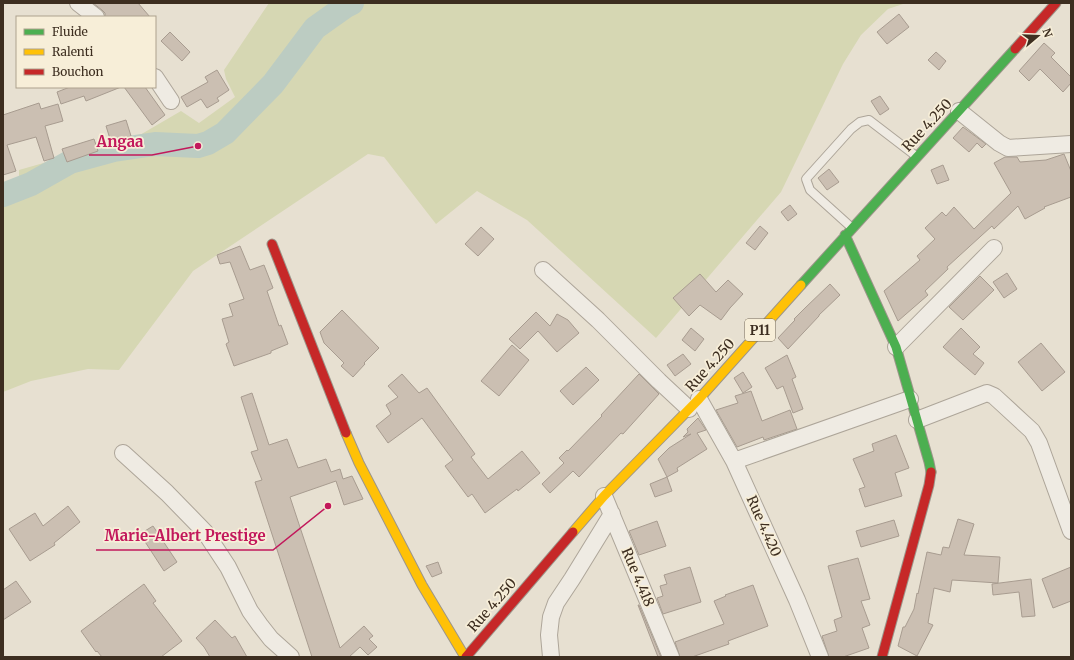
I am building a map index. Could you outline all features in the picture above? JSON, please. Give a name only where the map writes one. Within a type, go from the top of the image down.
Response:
[{"type":"street","points":[[78,3],[95,16]]},
{"type":"street","name":"Rue 4.250","points":[[466,657],[604,496],[694,404],[1056,3]]},
{"type":"street","points":[[156,79],[171,102]]},
{"type":"street","points":[[959,111],[999,143],[1008,148],[1071,144]]},
{"type":"street","points":[[845,235],[896,347],[931,473],[882,657]]},
{"type":"street","points":[[272,244],[335,406],[359,463],[422,585],[466,657]]},
{"type":"street","points":[[896,347],[994,248]]},
{"type":"street","name":"Rue 4.420","points":[[543,270],[598,320],[659,381],[694,404],[734,461],[797,600],[820,657]]},
{"type":"street","points":[[917,420],[987,393],[994,396],[1032,430],[1039,443],[1071,531]]},
{"type":"street","points":[[734,461],[910,400]]},
{"type":"street","points":[[123,453],[167,493],[205,532],[228,567],[250,611],[271,639],[291,657]]},
{"type":"street","name":"Rue 4.418","points":[[604,496],[671,657]]},
{"type":"street","points":[[551,657],[549,635],[551,617],[556,603],[612,514]]},
{"type":"lane","points":[[852,228],[810,190],[806,179],[851,128],[860,122],[869,120],[917,157]]},
{"type":"green space","points":[[269,3],[906,3],[888,9],[861,35],[843,64],[781,192],[656,338],[527,220],[477,191],[436,224],[384,157],[368,154],[193,271],[119,370],[88,369],[31,381],[3,392],[3,190],[19,187],[19,170],[68,156],[121,146],[181,111],[199,123],[235,97],[226,79],[224,70]]},
{"type":"building","points":[[93,3],[138,3],[149,16],[105,16],[105,13]]},
{"type":"building","points":[[899,14],[909,27],[887,44],[877,32]]},
{"type":"building","points":[[170,32],[190,52],[182,61],[161,41]]},
{"type":"building","points":[[1044,43],[1055,53],[1051,57],[1071,77],[1071,83],[1063,92],[1040,69],[1029,81],[1019,71]]},
{"type":"building","points":[[936,52],[946,61],[939,70],[928,60]]},
{"type":"building","points":[[217,70],[229,90],[217,98],[219,101],[207,108],[201,99],[187,107],[181,97],[208,82],[205,77]]},
{"type":"building","points":[[67,88],[118,88],[86,101],[84,96],[61,104],[57,92]]},
{"type":"building","points":[[125,88],[146,88],[165,115],[152,125]]},
{"type":"building","points":[[880,96],[889,109],[880,115],[871,101]]},
{"type":"building","points":[[39,103],[41,109],[58,104],[63,121],[45,126],[54,158],[44,161],[36,137],[7,145],[16,171],[3,175],[3,115]]},
{"type":"building","points":[[126,120],[131,136],[111,142],[106,126]]},
{"type":"building","points":[[963,127],[986,144],[982,148],[977,143],[969,152],[953,138]]},
{"type":"building","points":[[94,139],[98,151],[67,162],[62,149]]},
{"type":"building","points":[[1064,154],[1071,171],[1071,197],[1044,207],[1045,208],[1025,219],[1018,206],[994,229],[992,226],[947,267],[948,269],[925,291],[928,295],[898,321],[884,291],[920,260],[917,256],[935,239],[925,228],[942,212],[946,216],[954,207],[974,229],[1011,193],[994,163],[1005,157],[1017,157],[1020,162],[1046,160]]},
{"type":"building","points":[[943,165],[949,180],[937,184],[931,170]]},
{"type":"building","points":[[829,169],[839,182],[827,190],[818,178]]},
{"type":"building","points":[[790,205],[797,214],[788,221],[781,212]]},
{"type":"building","points":[[760,226],[768,233],[755,250],[746,243]]},
{"type":"building","points":[[481,227],[494,239],[478,256],[465,244]]},
{"type":"building","points":[[240,246],[250,270],[264,265],[273,288],[267,291],[279,326],[281,325],[288,344],[271,351],[271,353],[234,366],[226,344],[229,342],[222,319],[233,316],[229,304],[244,299],[230,262],[220,264],[217,255]]},
{"type":"building","points":[[1007,273],[1017,289],[1004,298],[993,282]]},
{"type":"building","points":[[700,274],[716,292],[728,280],[743,294],[721,320],[700,305],[689,316],[673,298]]},
{"type":"building","points":[[980,276],[994,290],[963,320],[949,307]]},
{"type":"building","points":[[830,284],[840,295],[819,315],[788,349],[778,338],[795,320],[794,319]]},
{"type":"building","points":[[342,310],[379,348],[353,377],[341,366],[344,363],[324,343],[320,332]]},
{"type":"building","points":[[536,312],[550,326],[557,314],[568,320],[579,333],[557,352],[538,331],[520,349],[509,339]]},
{"type":"building","points":[[691,328],[704,339],[695,351],[682,340]]},
{"type":"building","points":[[961,328],[980,347],[973,354],[984,363],[975,375],[943,347]]},
{"type":"building","points":[[1041,343],[1065,372],[1042,391],[1018,362]]},
{"type":"building","points":[[512,345],[529,360],[499,396],[481,381]]},
{"type":"building","points":[[683,354],[691,364],[675,376],[667,365]]},
{"type":"building","points":[[787,355],[796,377],[792,379],[803,409],[793,413],[783,386],[777,389],[765,368]]},
{"type":"building","points":[[586,367],[599,380],[573,405],[560,391]]},
{"type":"building","points":[[743,372],[752,387],[743,393],[734,378]]},
{"type":"building","points":[[402,374],[419,393],[427,388],[475,454],[471,457],[488,479],[522,451],[540,473],[518,491],[517,489],[485,513],[472,494],[468,497],[445,466],[453,460],[422,418],[388,443],[376,426],[391,414],[386,405],[398,397],[388,386]]},
{"type":"building","points":[[639,374],[659,394],[623,434],[621,433],[579,477],[573,471],[550,493],[542,484],[564,463],[559,458],[567,450],[568,451],[602,416],[601,415]]},
{"type":"building","points":[[751,391],[762,421],[790,410],[797,429],[764,440],[763,437],[737,447],[716,410],[738,403],[735,396]]},
{"type":"building","points":[[252,393],[269,445],[287,439],[298,468],[326,459],[331,472],[340,469],[343,479],[352,476],[363,499],[344,505],[336,481],[290,497],[340,648],[364,626],[373,636],[369,639],[377,647],[368,655],[360,647],[349,657],[312,657],[255,482],[262,480],[251,452],[258,450],[241,397]]},
{"type":"building","points":[[698,418],[706,430],[697,433],[707,449],[677,468],[678,471],[667,477],[658,459],[669,448],[691,434],[683,437],[688,432],[687,429]]},
{"type":"building","points":[[896,435],[909,468],[895,473],[902,496],[865,507],[859,489],[865,487],[853,459],[874,451],[872,444]]},
{"type":"building","points":[[667,477],[672,491],[655,497],[650,484]]},
{"type":"building","points":[[68,506],[80,522],[54,543],[55,545],[30,561],[9,529],[35,513],[43,526]]},
{"type":"building","points":[[958,519],[974,524],[964,555],[1000,557],[998,583],[952,580],[950,592],[934,588],[928,623],[933,625],[917,656],[898,646],[903,627],[905,627],[914,609],[927,552],[941,555],[943,547],[949,548]]},
{"type":"building","points":[[894,520],[899,536],[861,547],[856,531]]},
{"type":"building","points":[[657,521],[666,546],[639,555],[629,531]]},
{"type":"building","points":[[153,526],[177,562],[164,571],[140,534]]},
{"type":"building","points":[[858,558],[870,599],[861,601],[870,625],[862,628],[869,648],[843,657],[829,657],[822,636],[837,631],[834,620],[842,617],[828,566]]},
{"type":"building","points":[[438,562],[442,573],[432,577],[426,566]]},
{"type":"building","points":[[690,567],[701,602],[663,614],[657,598],[663,596],[660,586],[667,584],[664,575]]},
{"type":"building","points":[[1071,567],[1071,601],[1053,608],[1042,579]]},
{"type":"building","points":[[1031,579],[1035,616],[1022,617],[1019,592],[993,595],[992,584]]},
{"type":"building","points":[[16,581],[31,602],[3,620],[3,590]]},
{"type":"building","points":[[144,584],[156,601],[153,603],[182,641],[161,657],[102,657],[97,651],[96,652],[81,631]]},
{"type":"building","points":[[753,585],[768,626],[728,641],[729,644],[692,657],[680,657],[675,642],[724,624],[714,601],[726,596],[725,595]]},
{"type":"building","points":[[639,605],[661,657],[658,657]]},
{"type":"building","points":[[215,620],[232,638],[235,636],[247,657],[210,657],[196,638]]},
{"type":"waterway","points":[[3,195],[31,184],[70,162],[114,150],[155,144],[198,146],[208,143],[225,133],[273,84],[315,28],[352,3]]},
{"type":"traffic: fast","points":[[801,285],[1015,49]]},
{"type":"traffic: fast","points":[[845,235],[896,347],[931,472]]},
{"type":"traffic: slow","points":[[573,532],[604,496],[699,399],[801,285]]},
{"type":"traffic: slow","points":[[346,433],[359,463],[422,585],[465,657]]},
{"type":"traffic: jam","points":[[1015,49],[1056,3]]},
{"type":"traffic: jam","points":[[272,244],[346,433]]},
{"type":"traffic: jam","points":[[882,657],[929,485],[931,472]]},
{"type":"traffic: jam","points":[[466,657],[573,532]]},
{"type":"place","name":"Angaa","points":[[198,146]]},
{"type":"place","name":"Marie-Albert Prestige","points":[[328,506]]}]
